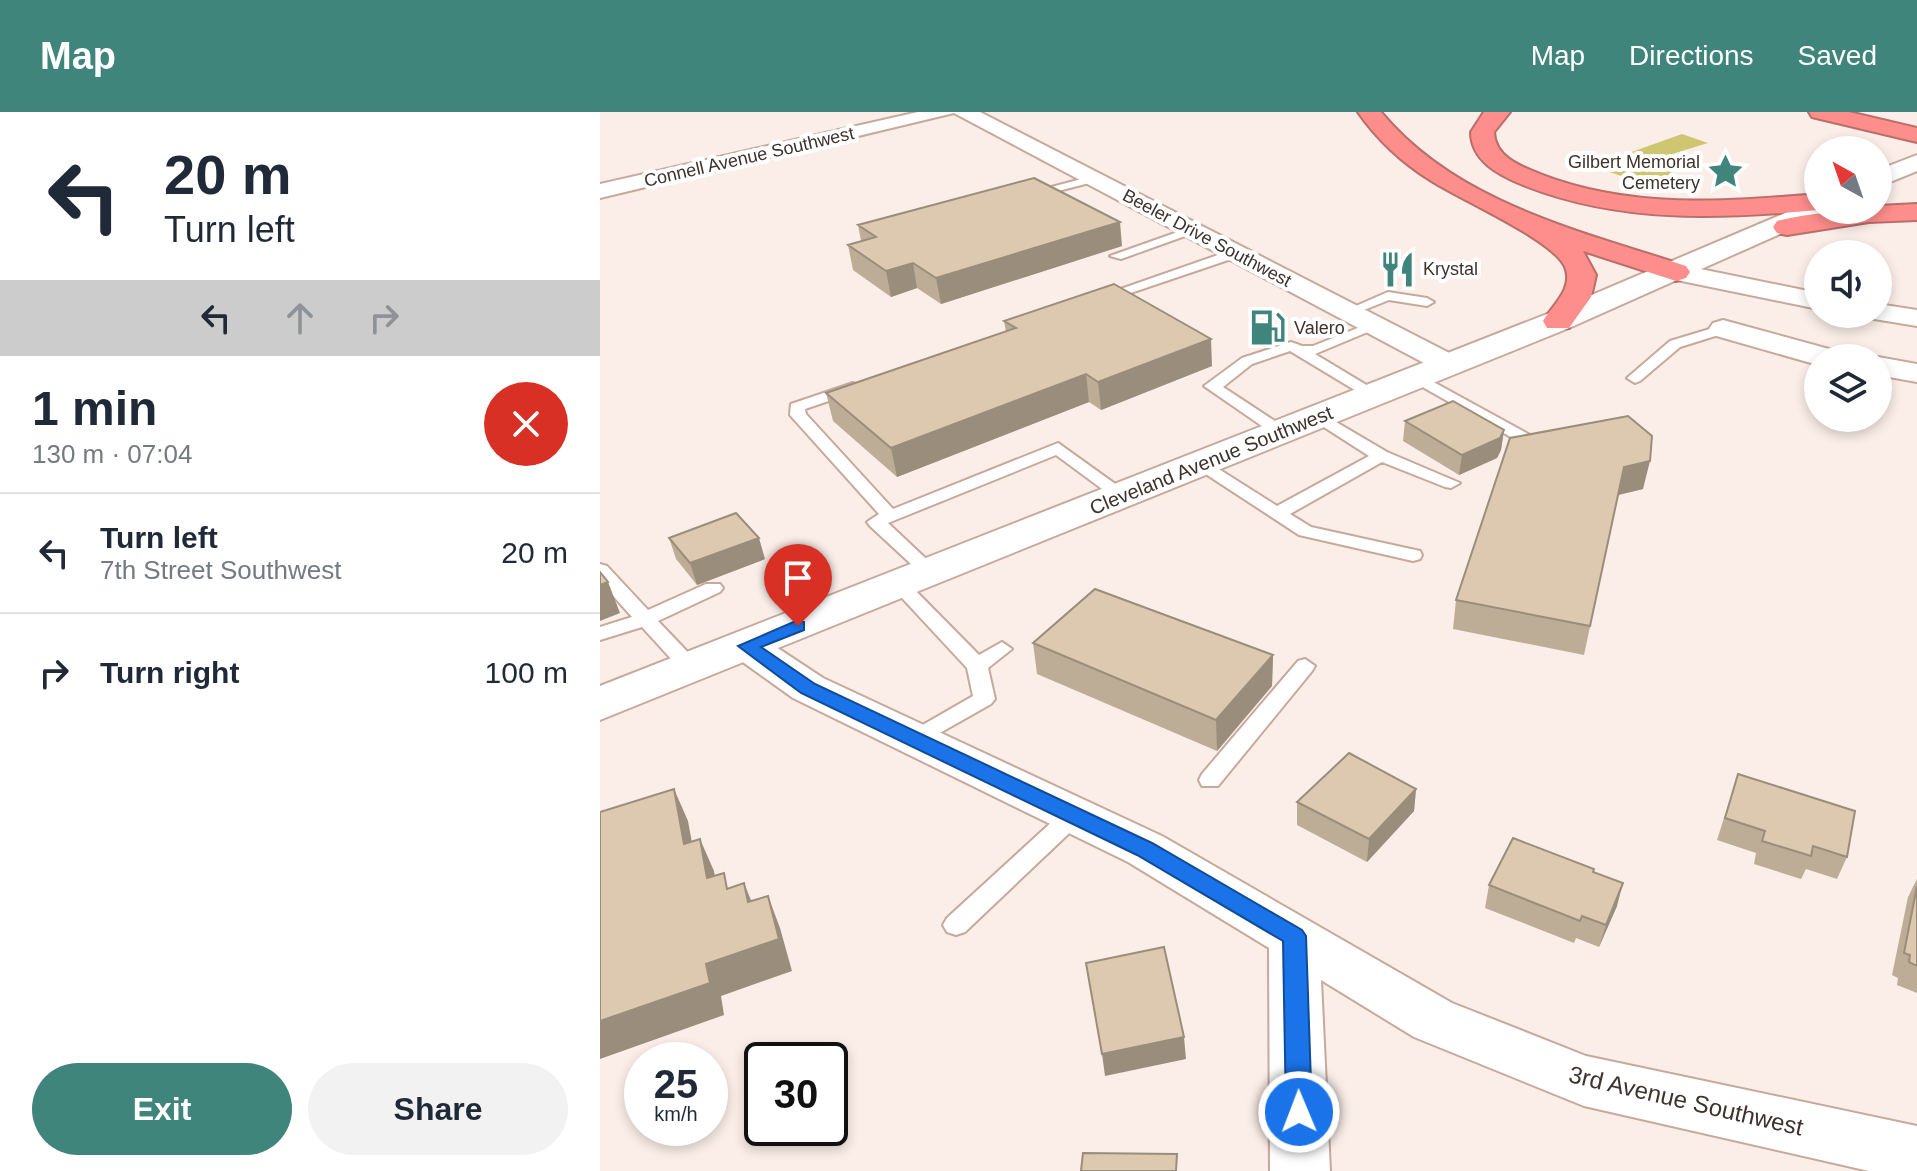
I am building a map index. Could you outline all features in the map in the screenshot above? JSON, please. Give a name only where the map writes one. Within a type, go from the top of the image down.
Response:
[{"type":"highway","points":[[1369,112],[1392,140],[1435,173],[1558,243],[1579,263],[1580,289],[1558,321]]},
{"type":"highway","points":[[1499,112],[1485,124],[1481,135],[1484,147],[1516,173],[1564,192],[1635,206],[1677,209],[1804,205]]},
{"type":"highway","points":[[1807,112],[1847,118]]},
{"type":"highway","points":[[1820,112],[1917,135]]},
{"type":"highway","points":[[1905,112],[1917,115]]},
{"type":"highway","points":[[1765,231],[1869,214],[1917,212]]},
{"type":"highway","points":[[1516,218],[1676,272]]},
{"type":"main road","points":[[1892,173],[1917,162]]},
{"type":"main road","name":"Cleveland Avenue Southwest","points":[[600,704],[1558,321],[1676,272],[1804,211]]},
{"type":"street","name":"Connell Avenue Southwest","points":[[600,191],[945,112]]},
{"type":"street","name":"Beeler Drive Southwest","points":[[964,112],[1193,231],[1239,249],[1450,365]]},
{"type":"street","points":[[1676,272],[1804,298]]},
{"type":"street","points":[[1892,314],[1917,318]]},
{"type":"street","points":[[1723,329],[1804,353]]},
{"type":"street","points":[[1892,369],[1917,373]]},
{"type":"street","name":"3rd Avenue Southwest","points":[[747,646],[808,688],[1145,849],[1433,1020],[1584,1081],[1917,1154]]},
{"type":"street","points":[[1294,936],[1300,1171]]},
{"type":"lane","points":[[1019,198],[1093,179]]},
{"type":"lane","points":[[1116,256],[1193,231]]},
{"type":"lane","points":[[1086,303],[1239,249]]},
{"type":"lane","points":[[1349,312],[1388,296],[1427,302]]},
{"type":"lane","points":[[1300,351],[1315,350],[1375,326]]},
{"type":"lane","points":[[1635,378],[1675,344],[1723,329]]},
{"type":"lane","points":[[1281,432],[1212,386],[1224,381],[1247,361],[1291,346],[1373,395]]},
{"type":"lane","points":[[1417,378],[1535,444],[1515,453]]},
{"type":"lane","points":[[869,383],[797,407],[798,415],[890,516]]},
{"type":"lane","points":[[1319,417],[1381,456],[1451,483]]},
{"type":"lane","points":[[915,739],[984,699],[977,666],[876,522],[1058,448],[1123,496]]},
{"type":"lane","points":[[1276,514],[1381,456]]},
{"type":"lane","points":[[1200,465],[1305,531],[1413,555]]},
{"type":"lane","points":[[600,570],[648,618],[691,668]]},
{"type":"lane","points":[[600,634],[648,618],[713,588]]},
{"type":"lane","points":[[977,666],[1002,649]]},
{"type":"lane","points":[[1210,780],[1305,666]]},
{"type":"lane","points":[[956,925],[1074,815]]},
{"type":"shaded area","points":[[1682,134],[1708,143],[1669,155],[1668,163],[1674,181],[1636,181],[1592,166]]},
{"type":"building","points":[[1034,178],[1120,222],[936,278],[913,263],[886,271],[848,245],[876,237],[858,225]]},
{"type":"building","points":[[1114,284],[1211,339],[1098,382],[1086,374],[891,448],[826,393],[1016,328],[1004,321]]},
{"type":"building","points":[[1453,401],[1504,430],[1500,438],[1462,455],[1405,421]]},
{"type":"building","points":[[1628,416],[1652,436],[1650,461],[1624,467],[1590,626],[1456,600],[1510,438]]},
{"type":"building","points":[[736,513],[759,538],[690,563],[669,538]]},
{"type":"building","points":[[600,572],[608,582],[600,585]]},
{"type":"building","points":[[1095,589],[1273,655],[1216,720],[1033,643]]},
{"type":"building","points":[[1349,753],[1416,789],[1369,839],[1297,802]]},
{"type":"building","points":[[1738,774],[1855,811],[1847,857],[1813,846],[1811,856],[1762,841],[1765,831],[1725,818]]},
{"type":"building","points":[[674,789],[684,844],[700,839],[707,878],[724,873],[727,889],[744,883],[748,902],[768,896],[779,939],[706,964],[710,983],[600,1021],[600,812]]},
{"type":"building","points":[[1513,838],[1623,883],[1606,925],[1582,916],[1580,921],[1489,885]]},
{"type":"building","points":[[1917,886],[1917,966],[1909,962],[1910,955],[1904,953]]},
{"type":"building","points":[[1164,947],[1184,1037],[1102,1054],[1086,963]]},
{"type":"building","points":[[1083,1153],[1177,1154],[1176,1171],[1081,1171]]},
{"type":"place","name":"Gilbert Memorial Cemetery","points":[[1726,172]]},
{"type":"place","name":"Krystal","points":[[1397,269]]},
{"type":"place","name":"Valero","points":[[1268,328]]},
{"type":"route","points":[[798,626],[747,646],[808,688],[1145,849],[1294,936],[1299,1112]]}]
